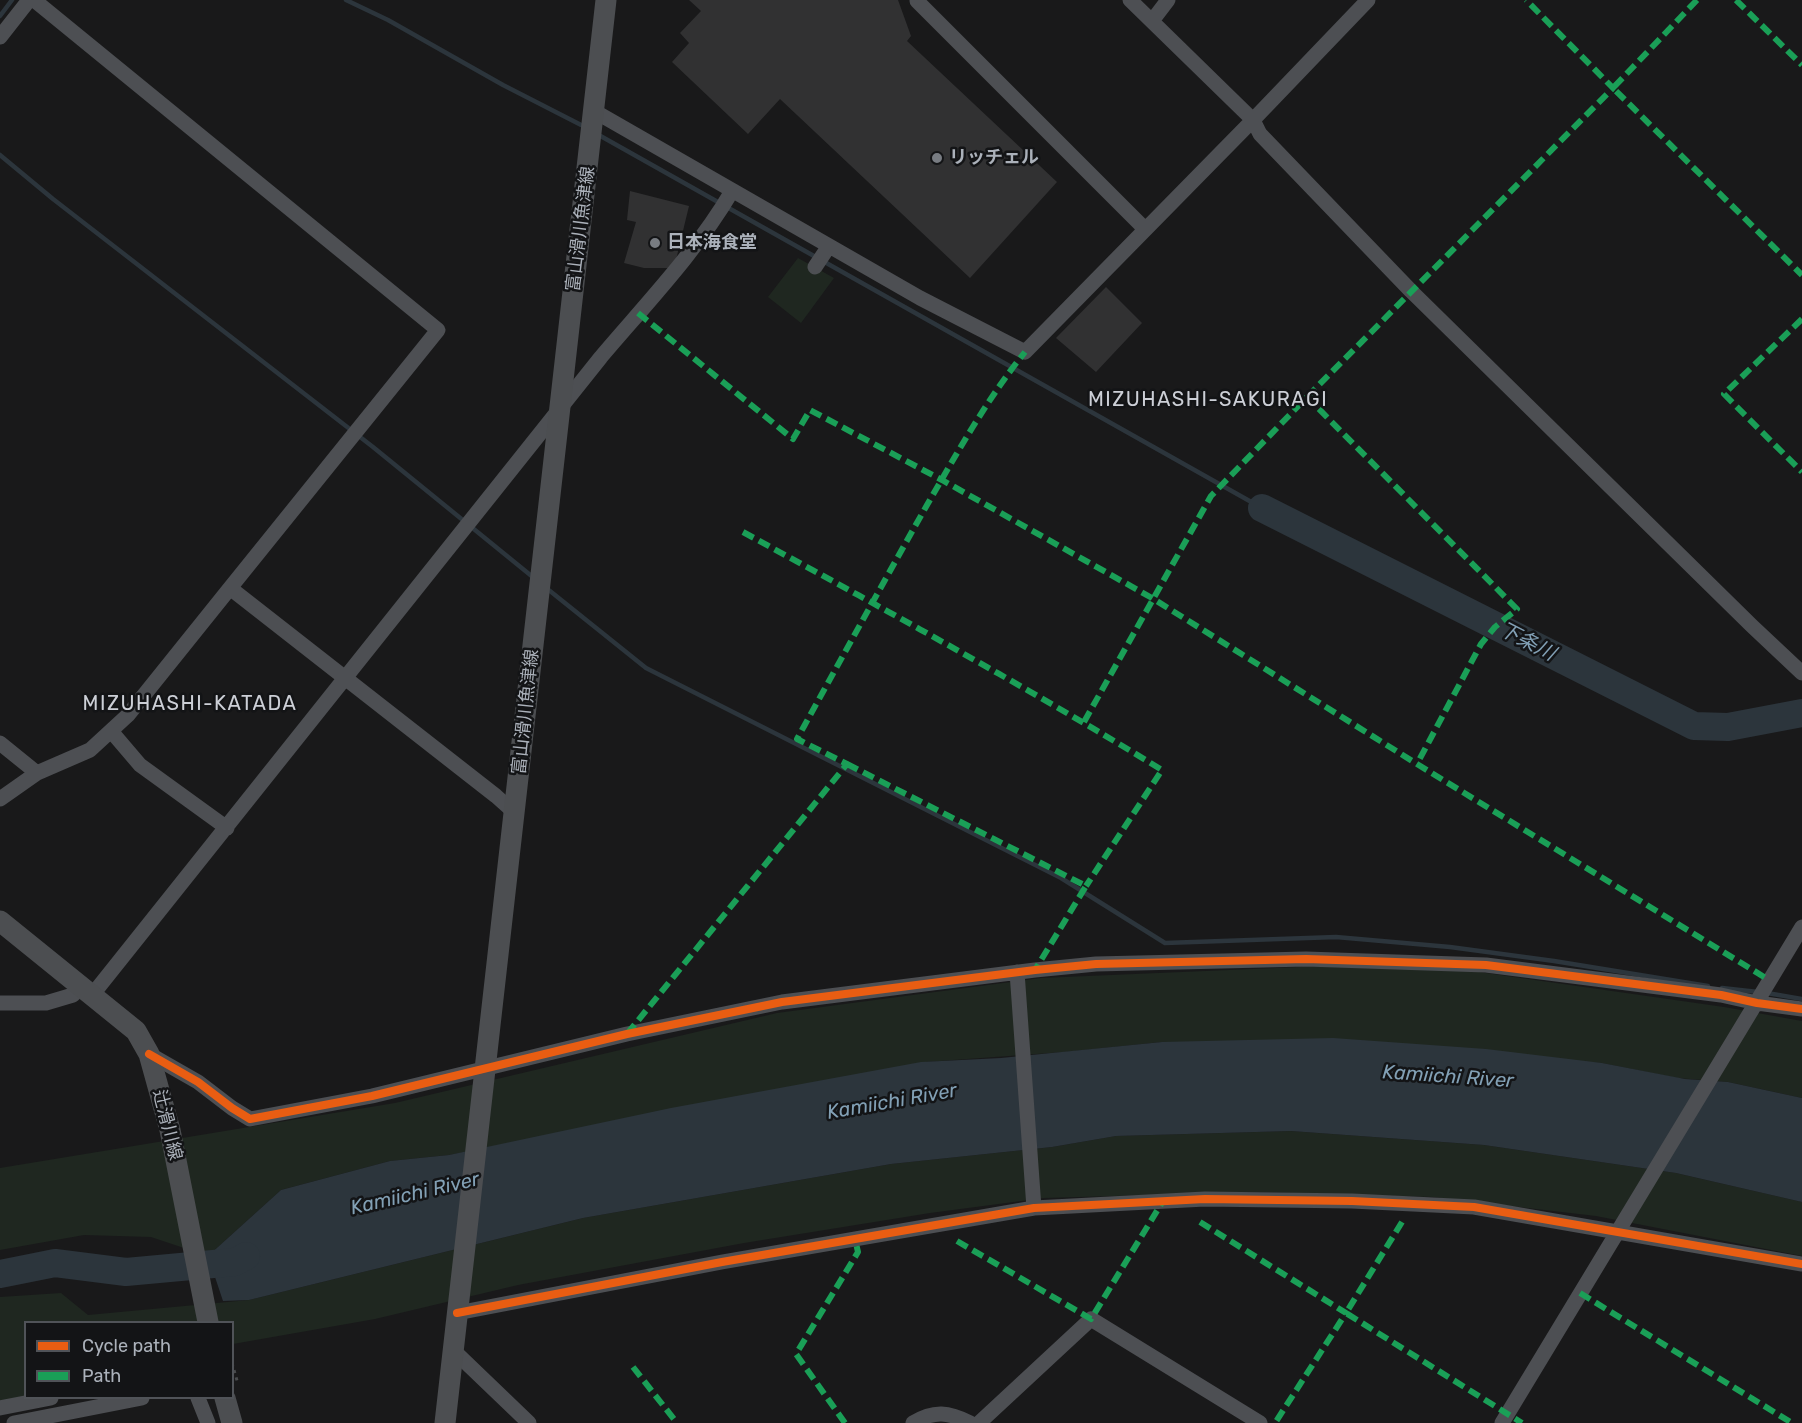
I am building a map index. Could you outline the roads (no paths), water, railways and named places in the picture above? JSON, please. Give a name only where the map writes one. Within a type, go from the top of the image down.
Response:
[{"type":"main road","name":"富山滑川魚津線","points":[[445,1423],[606,0]]},
{"type":"main road","name":"辻滑川線","points":[[0,921],[136,1031],[149,1054],[170,1130],[208,1321]]},
{"type":"main road","points":[[225,1399],[232,1423]]},
{"type":"street","points":[[0,37],[29,0]]},
{"type":"street","points":[[0,800],[38,773],[90,750],[128,715],[438,330],[34,0]]},
{"type":"street","points":[[918,0],[1145,228]]},
{"type":"street","points":[[1130,0],[1253,120],[1260,134],[1411,291],[1802,673]]},
{"type":"street","points":[[1152,21],[1168,0]]},
{"type":"street","points":[[594,116],[920,298],[1025,352],[1368,0]]},
{"type":"street","points":[[0,1003],[46,1003],[87,990],[227,828],[717,214],[731,193]]},
{"type":"street","points":[[815,267],[829,246]]},
{"type":"street","points":[[230,588],[515,813]]},
{"type":"street","points":[[111,731],[140,765],[227,828]]},
{"type":"street","points":[[0,743],[38,773]]},
{"type":"street","points":[[1502,1423],[1802,927]]},
{"type":"street","points":[[149,1054],[198,1082],[231,1108],[250,1119],[372,1096],[627,1034],[782,1002],[1096,964],[1271,959],[1486,965],[1721,995],[1802,1009]]},
{"type":"street","points":[[1017,972],[1034,1208]]},
{"type":"street","points":[[458,1304],[722,1262],[1034,1208],[1205,1199],[1352,1201],[1474,1207],[1621,1226],[1802,1264]]},
{"type":"street","points":[[979,1423],[1091,1319],[1260,1423]]},
{"type":"street","points":[[453,1350],[529,1423]]},
{"type":"street","points":[[0,1408],[46,1399]]},
{"type":"street","points":[[14,1423],[137,1399]]},
{"type":"street","points":[[198,1399],[208,1423]]},
{"type":"street","points":[[913,1423],[922,1418],[945,1413],[970,1423]]},
{"type":"water","points":[[1333,1038],[1486,1049],[1602,1063],[1685,1079],[1728,1082],[1802,1098],[1802,1202],[1676,1173],[1484,1145],[1291,1131],[1116,1136],[1052,1147],[891,1164],[583,1218],[249,1300],[223,1301],[208,1256],[281,1190],[390,1161],[449,1155],[671,1108],[921,1062],[1001,1058],[1162,1042]]},
{"type":"waterway","points":[[0,16],[12,0]]},
{"type":"waterway","points":[[346,0],[388,20],[503,85],[587,128]]},
{"type":"waterway","points":[[597,134],[1262,508]]},
{"type":"waterway","points":[[0,155],[53,199],[373,447],[534,578]]},
{"type":"waterway","name":"下条川","points":[[1262,508],[1694,726],[1728,727],[1802,713]]},
{"type":"waterway","points":[[545,587],[646,668],[1061,878],[1165,943],[1336,937],[1450,947],[1708,986]]},
{"type":"waterway","points":[[1722,988],[1758,992]]},
{"type":"waterway","points":[[1767,993],[1802,999]]},
{"type":"waterway","name":"Kamiichi River","points":[[0,1274],[55,1263],[126,1272],[235,1262],[246,1256]]},
{"type":"place","name":"リッチェル","points":[[937,158]]},
{"type":"place","name":"日本海食堂","points":[[655,243]]},
{"type":"district","name":"MIZUHASHI-SAKURAGI","points":[[1208,400]]},
{"type":"district","name":"MIZUHASHI-KATADA","points":[[190,704]]}]
